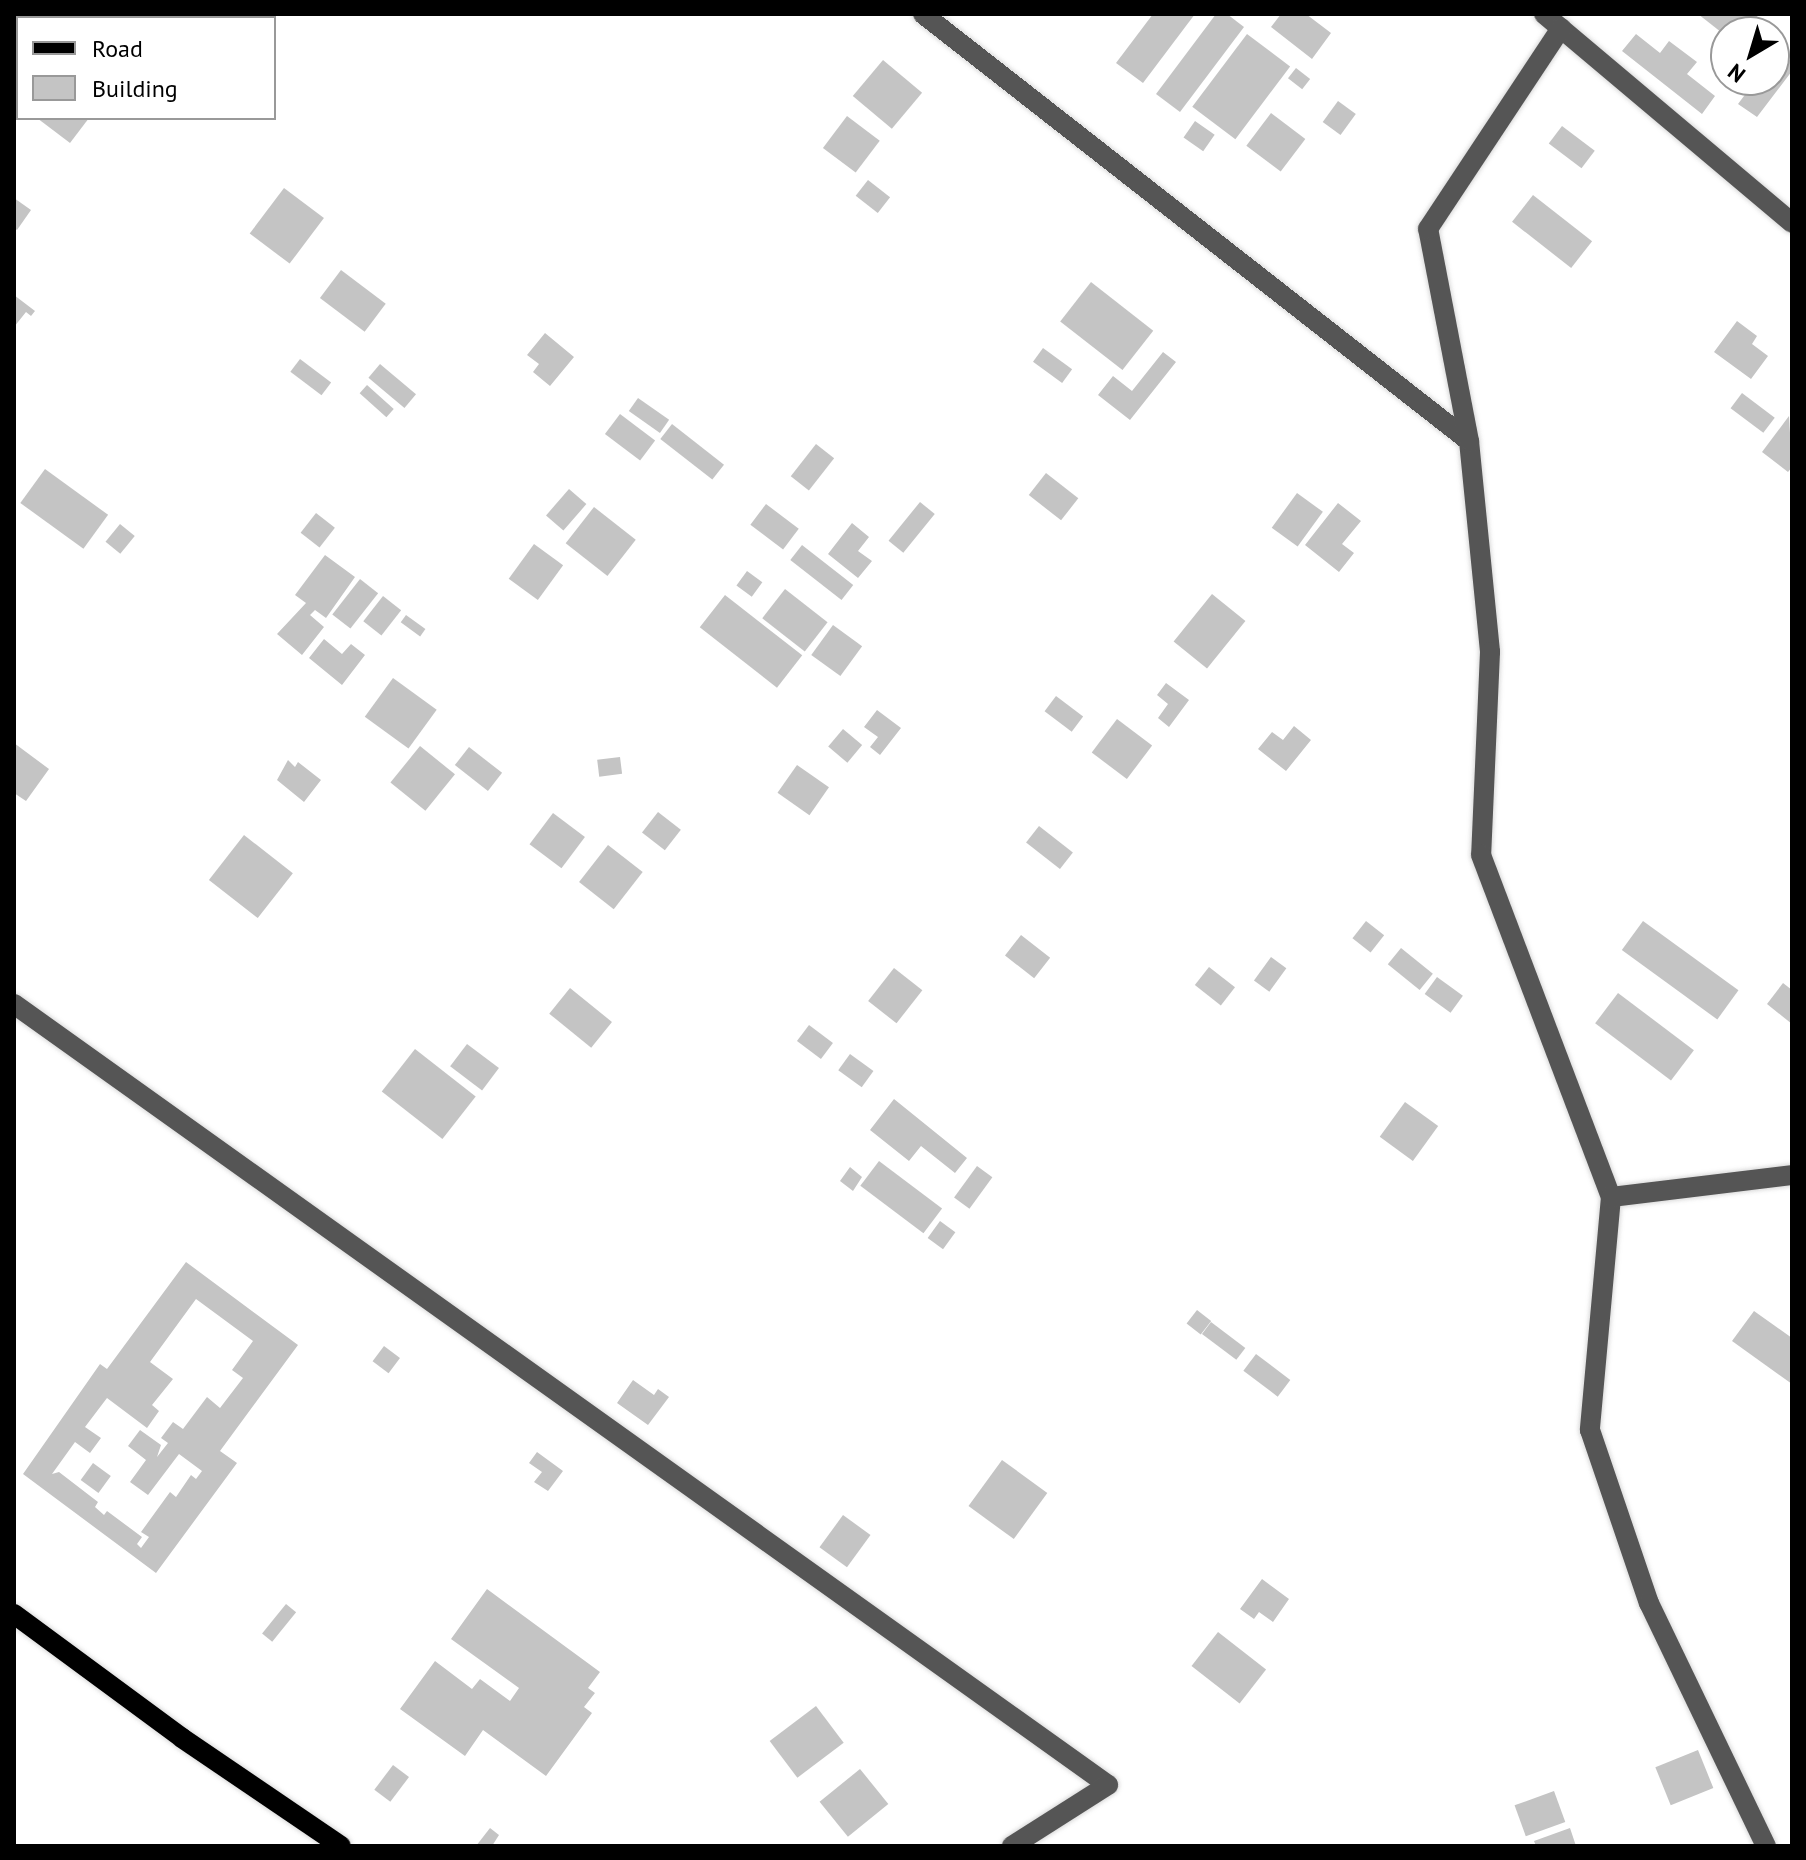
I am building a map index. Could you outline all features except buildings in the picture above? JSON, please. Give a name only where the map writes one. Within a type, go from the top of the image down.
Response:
[{"type":"main road","points":[[14,1614],[182,1738],[341,1846]]},
{"type":"street","points":[[923,14],[1469,441]]},
{"type":"street","points":[[1544,14],[1792,223]]},
{"type":"street","points":[[1561,28],[1428,229],[1469,441],[1490,652],[1481,855],[1611,1197],[1590,1430],[1649,1603],[1766,1846]]},
{"type":"street","points":[[14,1004],[1108,1785],[1012,1846]]},
{"type":"street","points":[[1611,1197],[1792,1175]]}]
